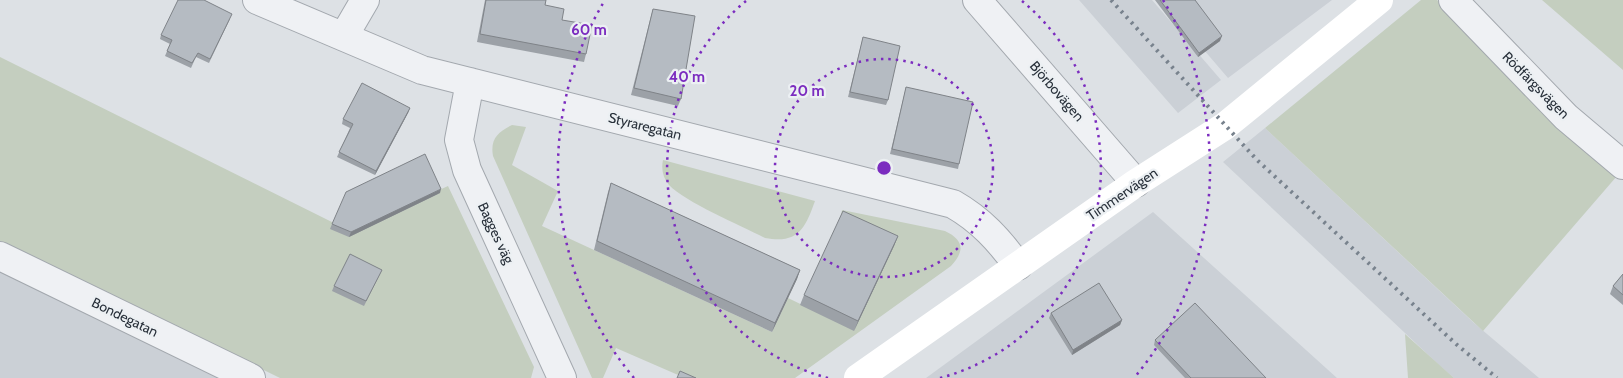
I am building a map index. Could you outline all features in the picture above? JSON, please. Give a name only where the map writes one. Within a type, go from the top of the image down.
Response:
[{"type":"street","name":"Styraregatan","points":[[258,0],[422,70],[953,204],[973,215],[999,239],[1018,266]]},
{"type":"street","points":[[344,36],[365,0]]},
{"type":"street","name":"Björbovägen","points":[[977,0],[1136,183]]},
{"type":"street","name":"Timmervägen","points":[[858,378],[1136,183],[1225,126],[1379,0]]},
{"type":"street","name":"Rödfärgsvägen","points":[[1454,0],[1566,117],[1623,166]]},
{"type":"street","name":"Bagges väg","points":[[470,82],[460,140],[467,170],[562,378]]},
{"type":"street","name":"Bondegatan","points":[[0,256],[251,378]]},
{"type":"shaded area","points":[[1079,0],[1152,0],[1221,80],[1178,113]]},
{"type":"shaded area","points":[[1161,0],[1332,0],[1228,78]]},
{"type":"shaded area","points":[[1265,128],[1474,323],[1539,378],[1454,378],[1438,364],[1223,162]]},
{"type":"shaded area","points":[[1153,212],[1337,378],[926,378]]},
{"type":"shaded area","points":[[0,259],[241,378],[0,378]]},
{"type":"green space","points":[[1421,0],[1437,0],[1617,176],[1483,331],[1265,128]]},
{"type":"green space","points":[[1542,0],[1623,0],[1623,70]]},
{"type":"green space","points":[[0,57],[350,231],[448,186],[534,367],[531,378],[280,378],[0,241]]},
{"type":"green space","points":[[512,125],[526,127],[512,165],[558,191],[542,226],[772,332],[788,298],[854,330],[840,221],[842,210],[945,231],[959,242],[959,255],[951,266],[795,378],[685,378],[616,348],[603,378],[592,378],[493,156],[492,150],[496,137]]},
{"type":"green space","points":[[663,160],[815,201],[808,219],[799,232],[785,239],[765,238],[700,206],[677,192],[665,179],[662,170]]},
{"type":"green space","points":[[1405,334],[1454,378],[1408,378]]},
{"type":"building","points":[[178,0],[204,0],[232,14],[210,59],[198,53],[192,63],[167,51],[172,40],[161,35]]},
{"type":"building","points":[[486,0],[546,0],[545,5],[564,9],[562,20],[592,25],[586,54],[480,34]]},
{"type":"building","points":[[1160,0],[1195,0],[1222,36],[1199,53]]},
{"type":"building","points":[[653,9],[695,16],[681,99],[634,88]]},
{"type":"building","points":[[863,37],[900,46],[888,100],[850,92]]},
{"type":"building","points":[[362,83],[410,108],[376,171],[339,152],[353,124],[343,119]]},
{"type":"building","points":[[906,87],[973,102],[959,164],[892,149]]},
{"type":"building","points":[[425,154],[441,189],[351,232],[332,224],[346,192]]},
{"type":"building","points":[[611,183],[800,270],[775,323],[597,241]]},
{"type":"building","points":[[843,211],[898,236],[858,321],[804,295]]},
{"type":"building","points":[[350,254],[382,270],[366,301],[334,286]]},
{"type":"building","points":[[1623,274],[1623,295],[1613,286]]},
{"type":"building","points":[[1099,283],[1122,320],[1073,350],[1051,313]]},
{"type":"building","points":[[1195,303],[1266,378],[1191,378],[1155,340]]},
{"type":"building","points":[[680,371],[696,378],[677,378]]},
{"type":"railway","points":[[1111,0],[1257,160],[1456,344],[1497,378]]}]
